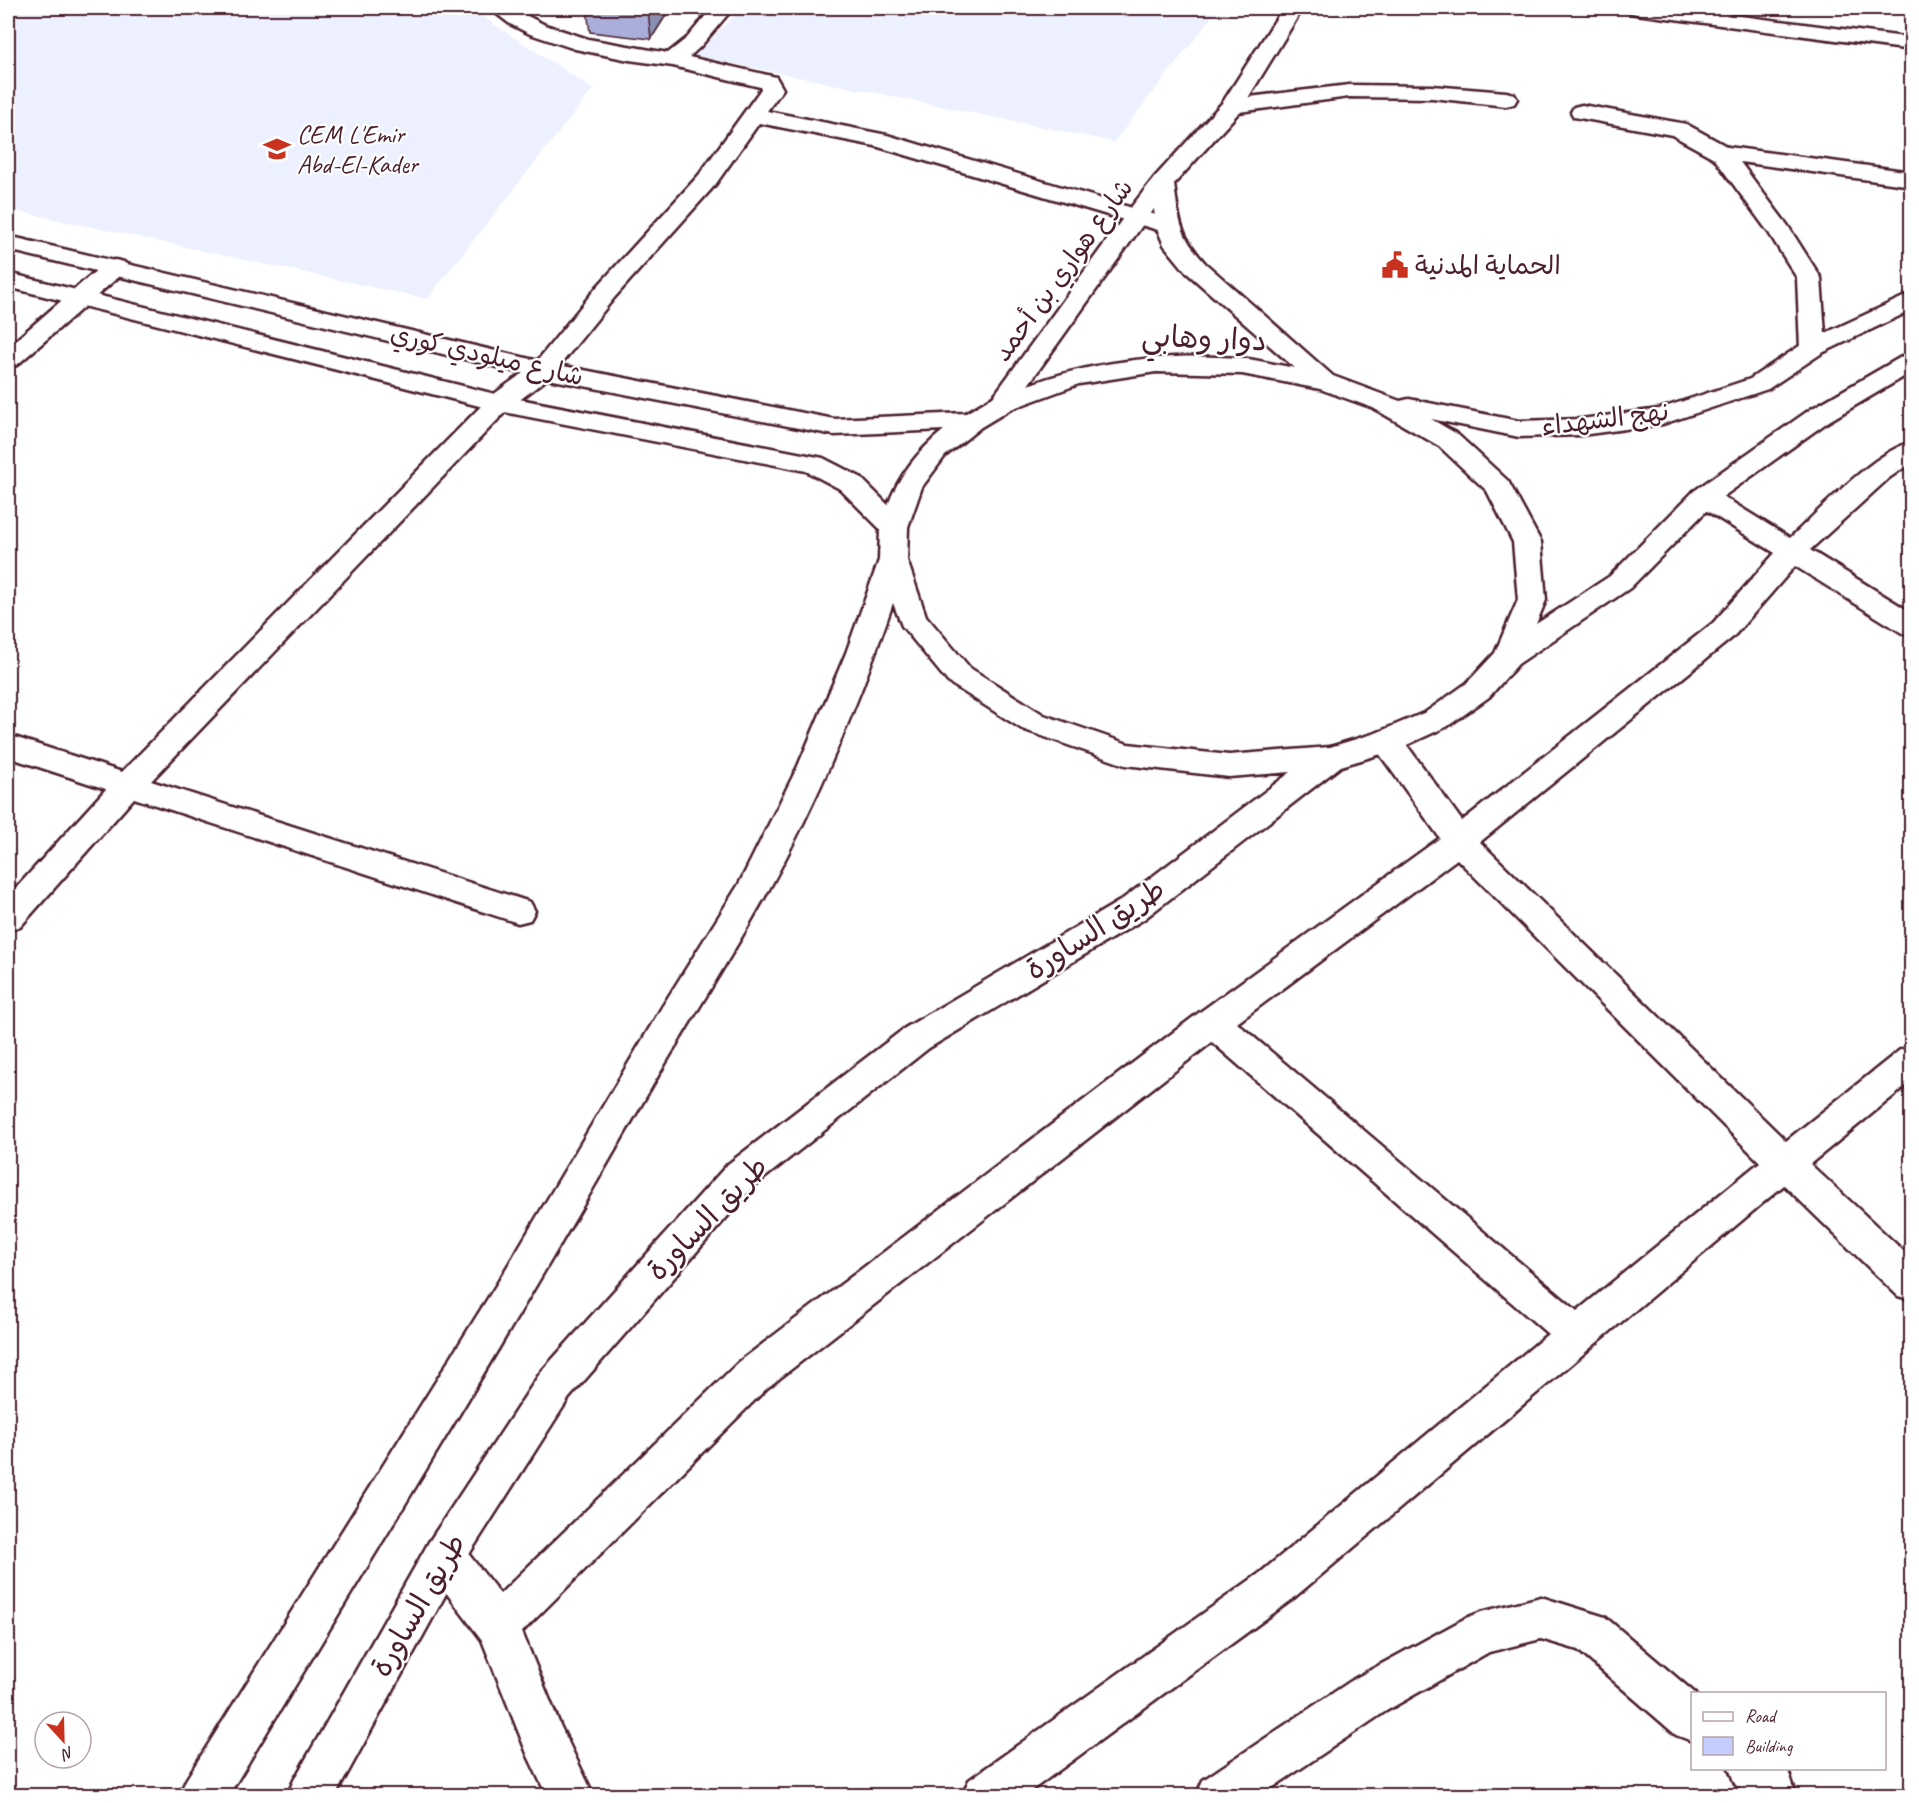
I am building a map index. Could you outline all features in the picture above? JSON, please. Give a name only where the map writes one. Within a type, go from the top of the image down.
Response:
[{"type":"main road","points":[[8,918],[127,786],[499,403],[543,370],[605,293],[707,180],[772,89],[768,82],[673,60],[631,56],[546,32],[499,8]]},
{"type":"main road","points":[[673,60],[694,42],[723,8]]},
{"type":"main road","points":[[1162,183],[1232,106],[1293,8]]},
{"type":"main road","points":[[1636,8],[1911,44]]},
{"type":"main road","points":[[1232,106],[1349,91],[1432,92],[1506,99]]},
{"type":"main road","points":[[1582,112],[1678,129],[1722,153],[1911,179]]},
{"type":"main road","points":[[753,115],[879,140],[1168,226]]},
{"type":"main road","points":[[1722,153],[1780,231],[1809,278],[1813,348]]},
{"type":"main road","name":"شارع هواري بن أحمد","points":[[1002,404],[1162,183]]},
{"type":"main road","name":"شارع هواري بن أحمد","points":[[1162,183],[1168,226],[1176,245],[1196,268],[1326,382]]},
{"type":"main road","name":"شارع ميلودي كوري","points":[[8,243],[543,370],[834,427],[972,421]]},
{"type":"main road","points":[[8,360],[115,267]]},
{"type":"main road","name":"شارع ميلودي كوري","points":[[8,280],[499,403],[814,465],[850,483],[894,543]]},
{"type":"main road","name":"نهج الشهداء","points":[[1382,402],[1519,429],[1581,427],[1663,416],[1759,384],[1813,348],[1911,300]]},
{"type":"main road","points":[[1508,657],[1620,582],[1704,496],[1820,415],[1911,361]]},
{"type":"main road","name":"دوار وهابي","points":[[1156,364],[1242,366],[1326,382],[1382,402],[1448,440],[1498,487],[1527,542],[1532,600],[1508,657],[1478,690],[1437,719],[1387,741],[1330,758],[1228,766],[1125,754],[1033,722],[959,675],[912,620],[894,543],[909,486],[936,450],[972,421],[1002,404],[1074,377],[1156,364]]},
{"type":"main road","points":[[498,1626],[753,1375],[1212,1022],[1459,841],[1723,630],[1792,551],[1879,472],[1911,450]]},
{"type":"main road","points":[[1704,496],[1911,626]]},
{"type":"main road","points":[[202,1796],[514,1291],[674,1017],[753,889],[814,766],[861,653],[894,543]]},
{"type":"main road","points":[[1387,741],[1459,841],[1911,1284]]},
{"type":"main road","points":[[8,746],[518,911]]},
{"type":"main road","name":"طريق الساورة","points":[[310,1796],[444,1556],[555,1385],[741,1175],[917,1038],[1132,910],[1330,758]]},
{"type":"main road","points":[[1212,1022],[1577,1335]]},
{"type":"main road","points":[[985,1796],[1275,1587],[1911,1060]]},
{"type":"main road","points":[[444,1556],[498,1626],[544,1740],[571,1796]]},
{"type":"main road","points":[[1219,1796],[1370,1695],[1481,1633],[1541,1618],[1590,1632],[1691,1718]]},
{"type":"main road","points":[[1753,1770],[1770,1785],[1774,1796]]},
{"type":"shaded area","name":"CEM L'Emir Abd-El-Kader","points":[[8,8],[469,8],[593,89],[427,299],[8,209]]},
{"type":"shaded area","points":[[744,8],[1219,8],[1114,142],[692,55]]},
{"type":"building","points":[[616,8],[650,8],[648,11]]},
{"type":"place","name":"CEM L'Emir Abd-El-Kader","points":[[277,149]]},
{"type":"place","name":"الحماية المدنية","points":[[1395,265]]}]
